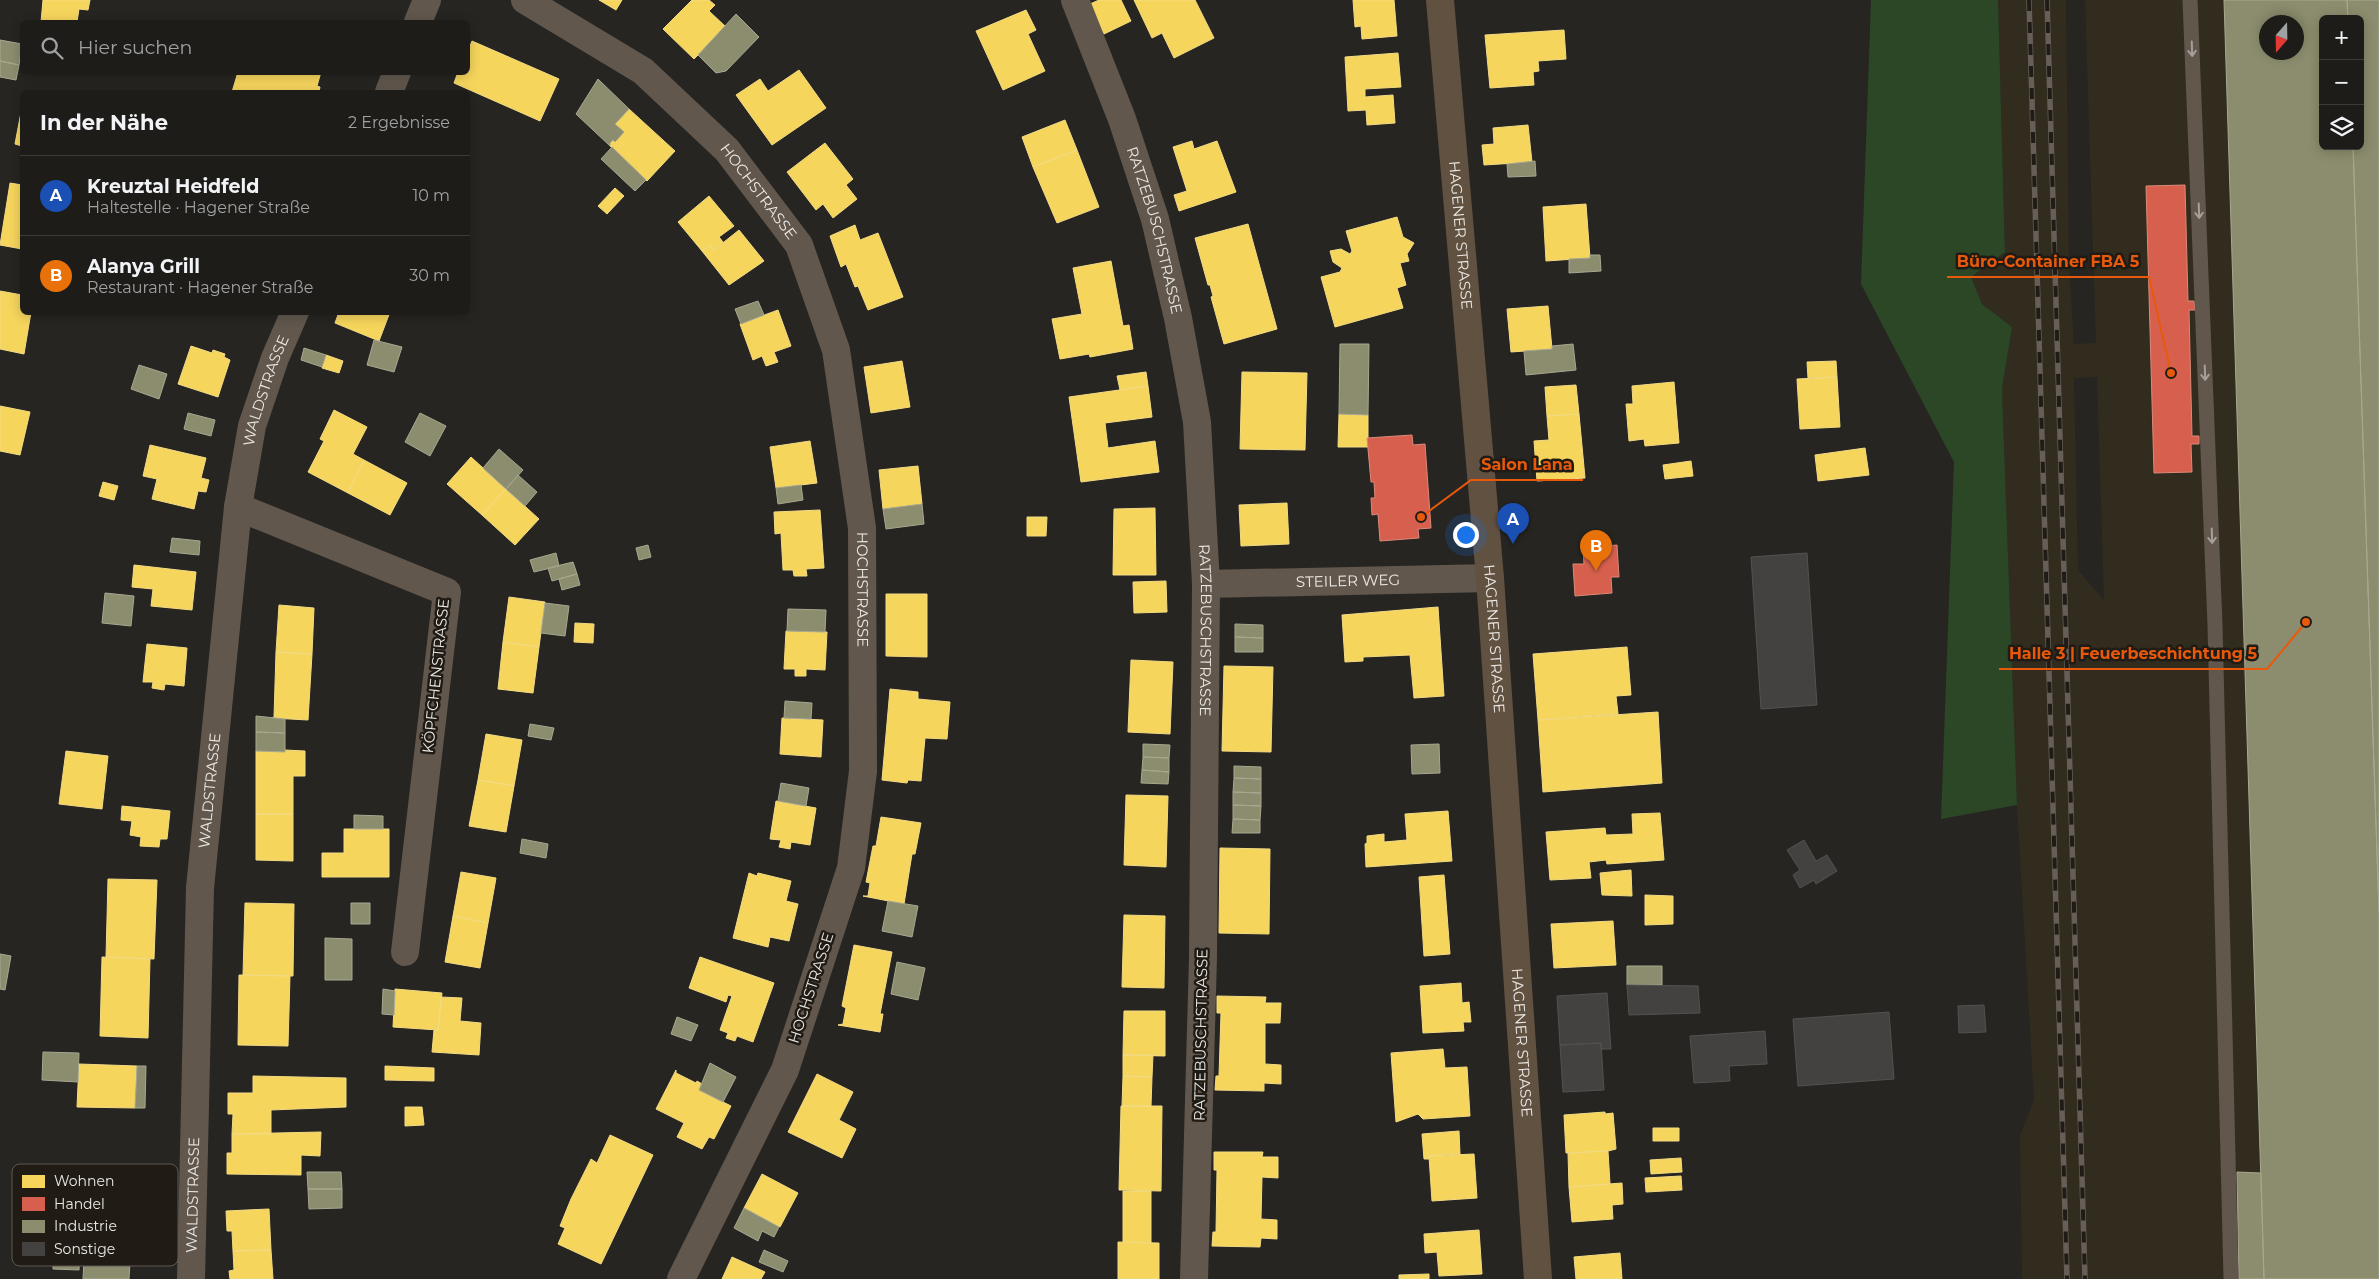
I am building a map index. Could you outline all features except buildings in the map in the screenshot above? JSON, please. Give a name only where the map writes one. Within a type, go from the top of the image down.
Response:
[{"type":"main road","name":"HAGENER STRASSE","points":[[1440,0],[1490,578],[1538,1279]]},
{"type":"street","points":[[419,20],[428,0]]},
{"type":"street","name":"HOCHSTRASSE","points":[[525,0],[643,71],[727,150],[799,246],[836,350],[862,528],[863,772],[851,868],[785,1070],[681,1279]]},
{"type":"street","name":"RATZEBUSCHSTRASSE","points":[[1075,0],[1122,119],[1155,219],[1178,318],[1197,422],[1206,584],[1203,957],[1194,1279]]},
{"type":"street","points":[[390,90],[396,75]]},
{"type":"street","name":"WALDSTRASSE","points":[[191,1279],[198,1058],[200,888],[238,507],[252,426],[275,358],[294,315]]},
{"type":"street","name":"KÖPFCHENSTRASSE","points":[[238,507],[447,592],[405,952]]},
{"type":"street","name":"STEILER WEG","points":[[1206,584],[1490,578]]},
{"type":"lane","points":[[2190,0],[2215,625],[2231,1279]]},
{"type":"shaded area","points":[[1998,0],[2066,0],[2069,263],[2074,344],[2096,343],[2085,0],[2379,0],[2379,1279],[2022,1279],[2020,1135],[2034,1100],[2017,805],[2002,389],[2012,327],[1982,304],[1971,277],[2005,252]],"holes":[[[2097,377],[2104,600],[2078,570],[2074,378]]]},
{"type":"green space","points":[[1871,0],[1998,0],[2005,252],[1971,277],[1982,304],[2012,327],[2002,389],[2017,805],[1941,819],[1954,462],[1861,284]]},
{"type":"railway","points":[[2029,0],[2067,1279]]},
{"type":"railway","points":[[2047,0],[2085,1279]]},
{"type":"place","name":"Büro-Container FBA 5","points":[[2171,373]]},
{"type":"place","name":"Salon Lana","points":[[1421,517]]},
{"type":"place","name":"Kreuztal Heidfeld","points":[[1513,544]]},
{"type":"place","name":"Alanya Grill","points":[[1596,571]]},
{"type":"place","name":"Halle 3 | Feuerbeschichtung 5","points":[[2306,622]]}]
